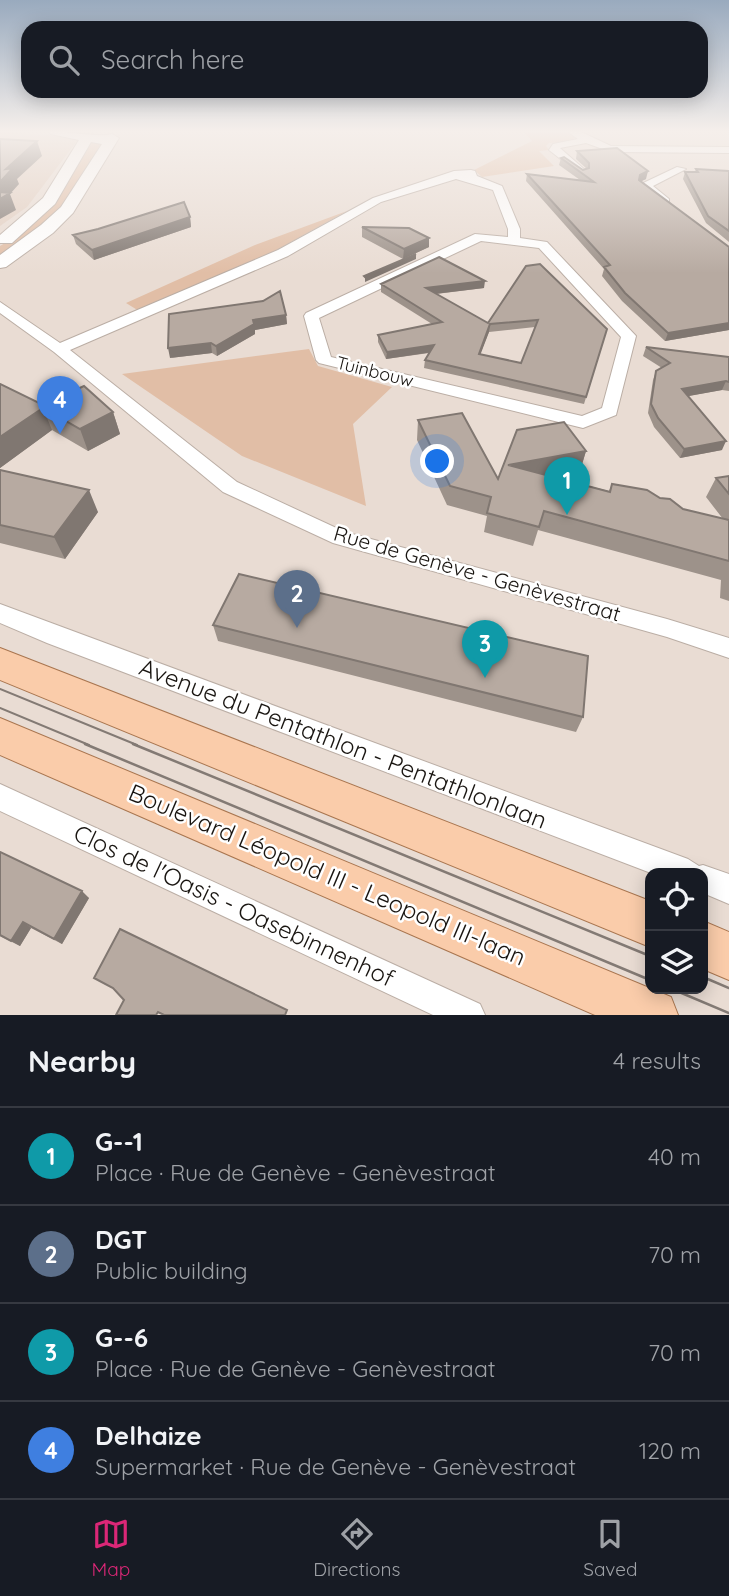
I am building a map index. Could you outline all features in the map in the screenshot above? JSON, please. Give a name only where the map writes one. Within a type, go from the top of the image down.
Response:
[{"type":"main road","points":[[0,663],[645,922]]},
{"type":"main road","name":"Boulevard Léopold III - Leopold III-laan","points":[[0,736],[653,1015]]},
{"type":"main road","points":[[708,947],[729,956]]},
{"type":"street","points":[[0,243],[26,224],[49,201],[61,178]]},
{"type":"street","points":[[0,263],[67,211],[90,178]]},
{"type":"street","points":[[59,349],[283,253],[377,200],[446,178]]},
{"type":"street","points":[[473,178],[498,188],[514,229],[514,240]]},
{"type":"street","points":[[660,178],[645,185],[678,211]]},
{"type":"street","name":"Tuinbouw","points":[[479,237],[514,240],[543,245],[629,336],[610,411],[583,422],[324,360],[311,316],[479,237]]},
{"type":"street","name":"Rue de Genève - Genèvestraat","points":[[0,306],[59,349],[230,487],[340,538],[667,628],[729,648]]},
{"type":"street","name":"Avenue du Pentathlon - Pentathlonlaan","points":[[0,613],[80,646],[675,868]]},
{"type":"street","name":"Clos de l'Oasis - Oasebinnenhof","points":[[0,797],[469,1015]]},
{"type":"street","points":[[708,881],[729,889]]},
{"type":"shaded area","points":[[0,178],[49,178],[27,207],[0,226]]},
{"type":"shaded area","points":[[60,178],[82,178],[61,211],[0,259],[0,246],[10,240]]},
{"type":"shaded area","points":[[347,211],[262,258],[139,311],[126,303],[255,245]]},
{"type":"shaded area","points":[[309,349],[318,366],[392,387],[353,424],[366,506],[242,456],[122,374]]},
{"type":"building","points":[[531,178],[594,182],[589,178],[639,178],[729,247],[729,323],[668,333],[625,293],[604,267],[610,265]]},
{"type":"building","points":[[688,178],[729,178],[729,231],[708,216]]},
{"type":"building","points":[[0,192],[10,193],[0,199]]},
{"type":"building","points":[[184,202],[190,217],[92,250],[73,235],[98,229]]},
{"type":"building","points":[[362,227],[409,228],[429,238],[404,249]]},
{"type":"building","points":[[416,254],[365,277],[364,276]]},
{"type":"building","points":[[439,257],[485,281],[426,288],[488,323],[526,266],[540,264],[607,329],[586,397],[425,360],[434,345],[387,352],[378,335],[442,322],[381,284]],"holes":[[[538,320],[521,363],[479,354],[490,324]]]},
{"type":"building","points":[[280,291],[286,315],[253,320],[254,324],[216,346],[211,343],[168,348],[169,314],[263,301]]},
{"type":"building","points":[[646,347],[729,357],[729,382],[682,389],[726,441],[684,449],[658,418],[651,404],[656,371],[670,363]]},
{"type":"building","points":[[0,384],[43,405],[84,386],[113,412],[80,429],[43,408],[0,437]]},
{"type":"building","points":[[462,413],[498,479],[517,430],[564,422],[586,451],[508,465],[610,492],[612,484],[647,490],[660,498],[670,499],[683,509],[729,520],[729,561],[544,511],[539,527],[487,513],[491,497],[450,486],[418,420]]},
{"type":"building","points":[[0,470],[89,490],[54,537],[0,525]]},
{"type":"building","points":[[729,476],[729,494],[716,478]]},
{"type":"building","points":[[239,574],[588,656],[583,717],[213,625]]},
{"type":"building","points":[[0,852],[82,891],[54,939],[23,922],[11,941],[0,935]]},
{"type":"building","points":[[120,929],[287,1010],[285,1015],[164,1015],[158,1012],[156,1015],[116,1015],[124,1000],[113,988],[94,978]]},
{"type":"tram line","points":[[0,689],[137,745]]},
{"type":"tram line","points":[[0,708],[89,745]]},
{"type":"tram line","points":[[85,744],[645,978]]},
{"type":"tram line","points":[[133,744],[645,954]]},
{"type":"tram line","points":[[708,979],[729,988]]},
{"type":"tram line","points":[[684,994],[729,1013]]},
{"type":"place","name":"Delhaize","points":[[60,434]]},
{"type":"place","name":"G--1","points":[[567,515]]},
{"type":"place","name":"DGT","points":[[297,628]]},
{"type":"place","name":"G--6","points":[[485,678]]}]
